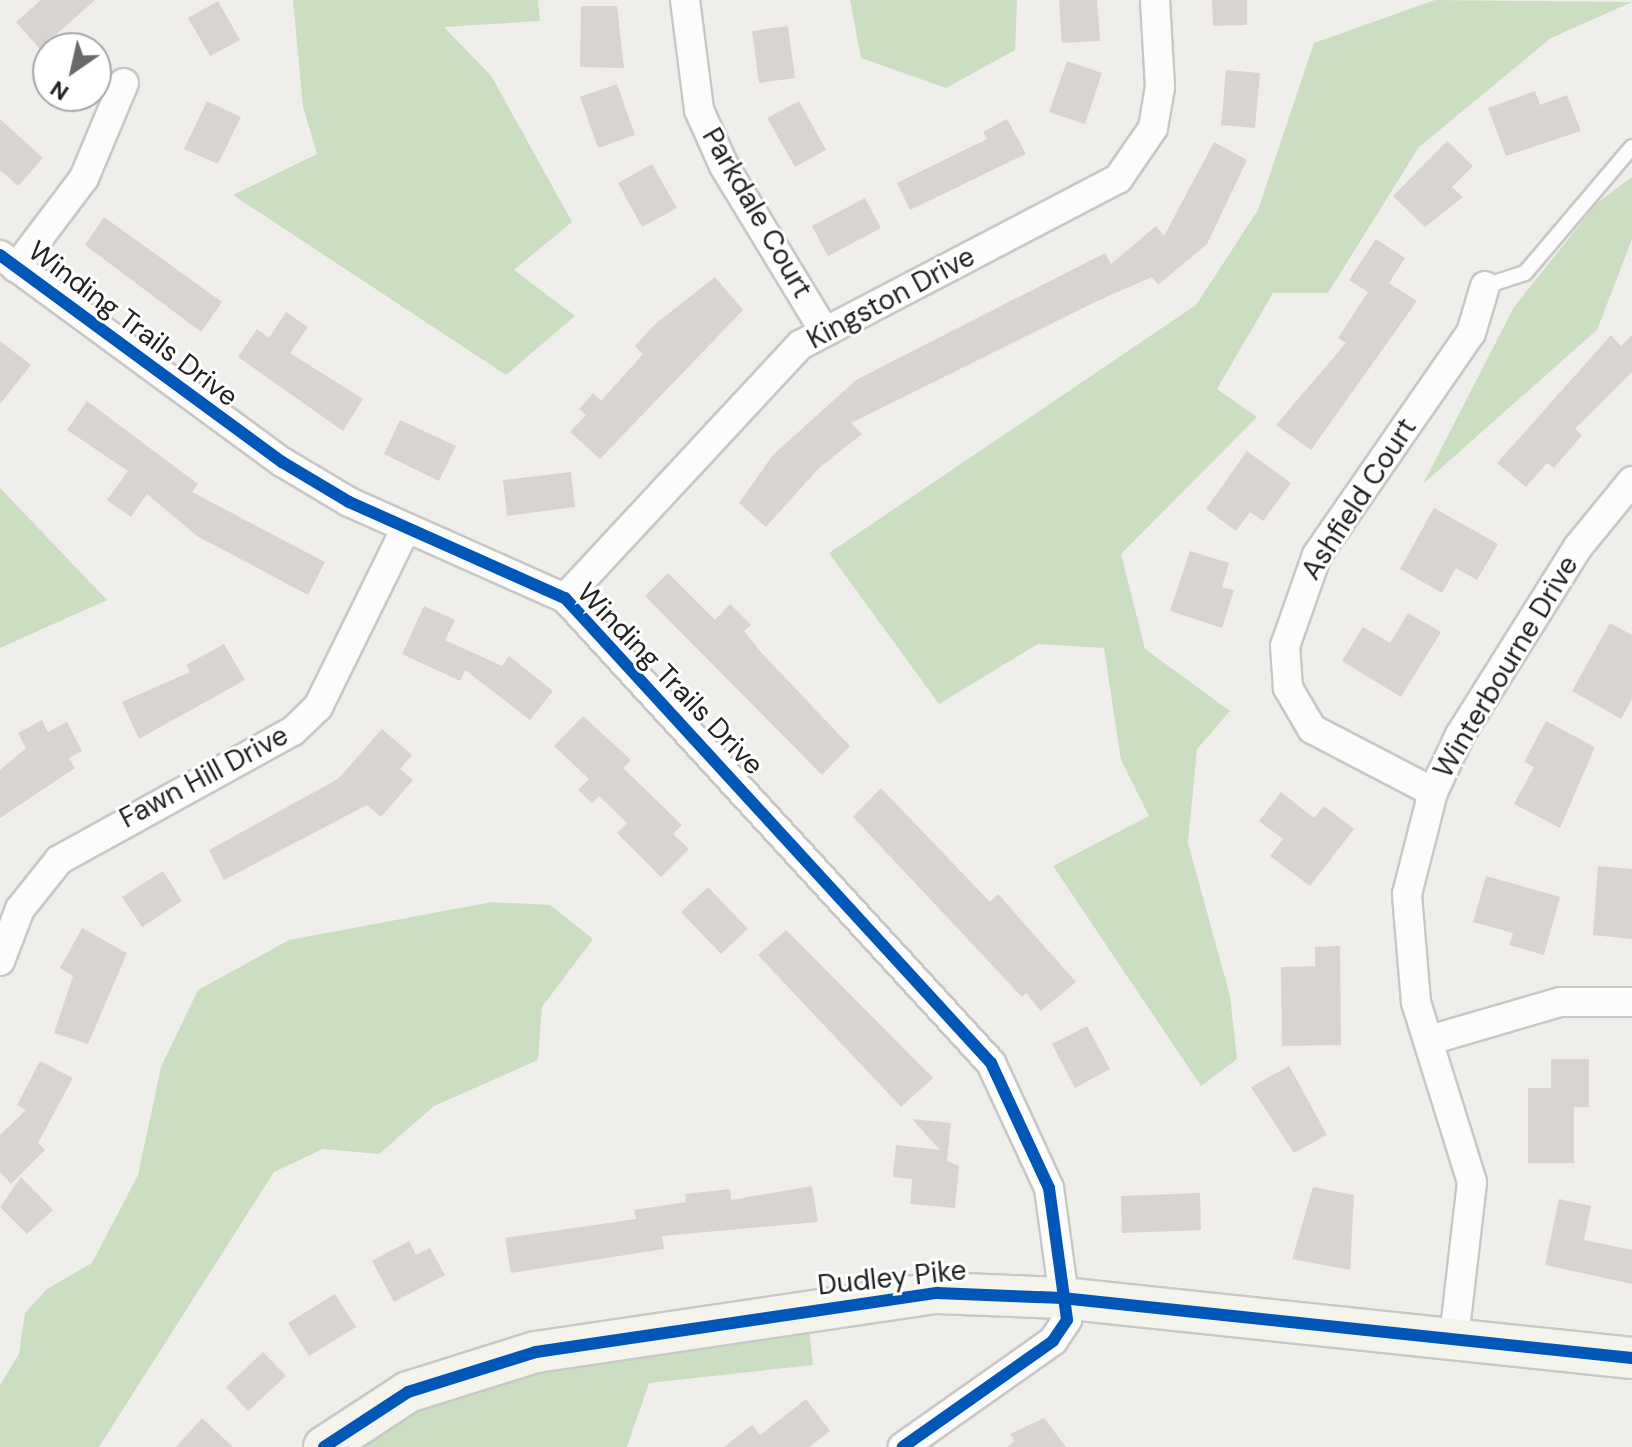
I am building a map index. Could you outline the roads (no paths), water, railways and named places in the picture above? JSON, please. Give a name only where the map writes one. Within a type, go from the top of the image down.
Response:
[{"type":"street","name":"Parkdale Court","points":[[685,0],[699,110],[724,166],[823,329]]},
{"type":"street","name":"Kingston Drive","points":[[565,598],[737,405],[823,329],[1118,179],[1153,128],[1160,87],[1155,0]]},
{"type":"street","points":[[8,261],[84,178],[124,83]]},
{"type":"street","name":"Winding Trails Drive","points":[[8,261],[282,462],[406,528],[565,598],[991,1063],[1049,1188],[1067,1320],[1053,1341],[903,1447]]},
{"type":"street","name":"Ashfield Court","points":[[1433,792],[1312,729],[1288,688],[1285,646],[1317,555],[1471,333],[1485,286]]},
{"type":"street","name":"Winterbourne Drive","points":[[1454,1338],[1472,1182],[1430,1040],[1405,928],[1433,792],[1578,547],[1632,481]]},
{"type":"street","name":"Fawn Hill Drive","points":[[0,961],[20,909],[59,860],[293,731],[318,707],[406,528]]},
{"type":"street","points":[[1430,1040],[1560,1002],[1632,1002]]},
{"type":"street","name":"Dudley Pike","points":[[324,1447],[408,1392],[536,1352],[937,1293],[1062,1298],[1632,1358]]},
{"type":"lane","points":[[1485,286],[1525,273],[1632,147]]}]
